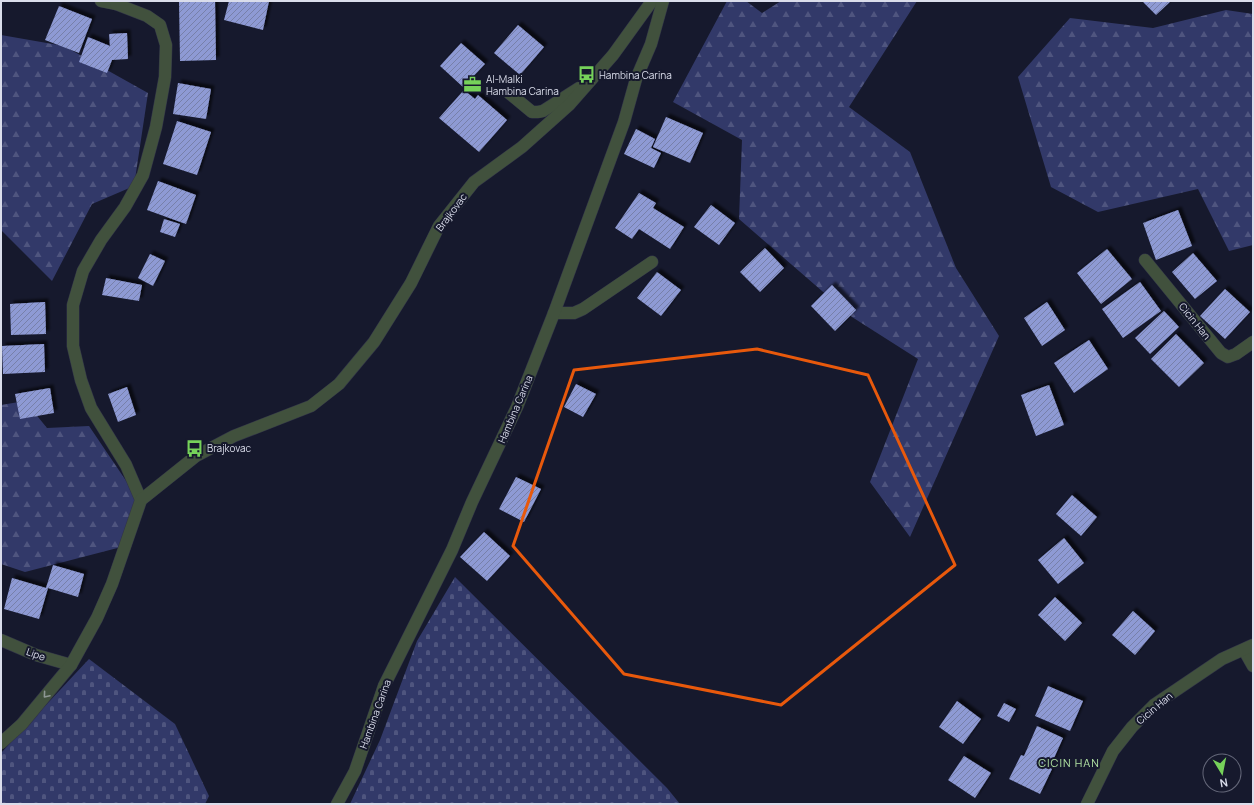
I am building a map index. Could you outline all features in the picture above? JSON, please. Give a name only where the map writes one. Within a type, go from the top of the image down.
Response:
[{"type":"street","points":[[1,743],[22,724],[71,665],[97,618],[112,584],[141,500],[126,465],[91,408],[81,380],[73,346],[73,305],[83,271],[101,240],[125,207],[143,175],[156,127],[165,77],[166,45],[160,25],[147,16],[116,2],[101,1]]},
{"type":"street","name":"Brajkovac","points":[[141,500],[196,456],[234,436],[311,406],[339,384],[374,342],[411,283],[439,226],[474,182],[522,147],[569,105],[613,56],[652,1]]},
{"type":"street","name":"Hambina Carina","points":[[337,804],[355,771],[384,686],[452,550],[472,502],[517,407],[554,313],[624,122],[636,79],[651,44],[663,1]]},
{"type":"street","points":[[509,93],[532,112],[538,112],[543,111],[591,80]]},
{"type":"street","name":"Cicin Han","points":[[1145,260],[1221,353],[1228,357],[1236,354],[1253,342]]},
{"type":"street","points":[[554,313],[583,310],[652,262]]},
{"type":"street","name":"Lipe","points":[[1,640],[36,655],[71,665]]},
{"type":"street","points":[[1249,647],[1253,666]]},
{"type":"street","name":"Cicin Han","points":[[1087,804],[1113,751],[1132,727],[1154,705],[1222,659],[1249,647]]},
{"type":"highlighted area","points":[[757,349],[868,375],[955,565],[781,705],[624,674],[513,546],[574,370]]},
{"type":"green space","points":[[727,1],[746,1],[762,13],[781,1],[917,1],[849,107],[910,152],[956,268],[999,336],[910,537],[870,482],[918,359],[852,317],[739,219],[742,140],[673,102]]},
{"type":"green space","points":[[1226,10],[1253,14],[1253,245],[1229,251],[1198,189],[1098,212],[1051,187],[1018,77],[1070,18],[1153,28]]},
{"type":"green space","points":[[1,35],[64,46],[148,93],[134,186],[92,204],[52,281],[1,230]]},
{"type":"green space","points":[[25,401],[47,428],[89,426],[135,494],[129,545],[25,572],[1,564],[1,405]]},
{"type":"green space","points":[[455,577],[667,788],[680,804],[350,804],[380,740],[417,641]]},
{"type":"green space","points":[[89,659],[175,724],[209,796],[205,804],[1,804],[1,753]]},
{"type":"building","points":[[179,1],[215,1],[216,60],[180,61]]},
{"type":"building","points":[[229,1],[269,1],[263,30],[224,20]]},
{"type":"building","points":[[1142,1],[1171,1],[1156,15]]},
{"type":"building","points":[[59,6],[92,19],[79,53],[45,40]]},
{"type":"building","points":[[518,25],[544,47],[520,75],[494,53]]},
{"type":"building","points":[[127,33],[128,59],[112,60],[107,73],[79,62],[88,37],[110,46],[109,34]]},
{"type":"building","points":[[461,43],[485,64],[463,87],[440,66]]},
{"type":"building","points":[[178,83],[211,89],[206,119],[173,114]]},
{"type":"building","points":[[464,90],[475,99],[478,95],[507,120],[479,152],[439,118]]},
{"type":"building","points":[[666,117],[703,133],[690,163],[653,147]]},
{"type":"building","points":[[177,121],[211,132],[197,175],[163,164]]},
{"type":"building","points":[[636,129],[655,139],[651,148],[661,153],[654,168],[624,154]]},
{"type":"building","points":[[158,181],[196,195],[186,224],[147,210]]},
{"type":"building","points":[[639,193],[656,203],[653,208],[684,227],[670,249],[639,229],[632,239],[615,228]]},
{"type":"building","points":[[711,205],[735,223],[719,245],[694,227]]},
{"type":"building","points":[[1178,210],[1192,246],[1156,260],[1143,223]]},
{"type":"building","points":[[164,219],[180,224],[175,237],[160,232]]},
{"type":"building","points":[[765,248],[784,268],[760,292],[740,272]]},
{"type":"building","points":[[1107,249],[1132,279],[1101,304],[1077,273]]},
{"type":"building","points":[[1193,253],[1217,281],[1195,299],[1172,272]]},
{"type":"building","points":[[150,254],[165,261],[153,286],[138,278]]},
{"type":"building","points":[[657,272],[681,290],[661,316],[637,298]]},
{"type":"building","points":[[106,278],[142,285],[139,301],[102,295]]},
{"type":"building","points":[[1140,282],[1161,311],[1123,338],[1102,309]]},
{"type":"building","points":[[832,285],[856,310],[835,331],[811,306]]},
{"type":"building","points":[[1225,289],[1250,312],[1225,339],[1200,316]]},
{"type":"building","points":[[45,302],[46,334],[11,335],[10,304]]},
{"type":"building","points":[[1047,302],[1065,330],[1042,346],[1024,318]]},
{"type":"building","points":[[1164,311],[1179,327],[1150,354],[1135,338]]},
{"type":"building","points":[[1176,334],[1204,363],[1179,387],[1151,359]]},
{"type":"building","points":[[1089,340],[1108,369],[1074,393],[1054,363]]},
{"type":"building","points":[[44,344],[45,372],[3,374],[2,346]]},
{"type":"building","points":[[576,384],[596,394],[583,417],[564,407]]},
{"type":"building","points":[[1049,385],[1064,425],[1036,436],[1021,395]]},
{"type":"building","points":[[127,387],[136,415],[118,422],[108,394]]},
{"type":"building","points":[[50,388],[54,413],[20,419],[15,394]]},
{"type":"building","points":[[516,477],[541,489],[524,522],[499,509]]},
{"type":"building","points":[[1072,495],[1097,517],[1081,536],[1056,514]]},
{"type":"building","points":[[484,532],[510,556],[487,581],[460,557]]},
{"type":"building","points":[[1064,538],[1084,563],[1058,584],[1038,560]]},
{"type":"building","points":[[53,565],[84,574],[78,597],[48,588],[39,619],[4,609],[12,578],[46,588]]},
{"type":"building","points":[[1055,597],[1082,623],[1065,641],[1038,615]]},
{"type":"building","points":[[1133,611],[1155,631],[1135,655],[1112,635]]},
{"type":"building","points":[[1048,686],[1083,701],[1070,731],[1035,716]]},
{"type":"building","points":[[957,701],[981,719],[963,744],[939,727]]},
{"type":"building","points":[[1004,703],[1016,709],[1009,722],[997,716]]},
{"type":"building","points":[[1037,726],[1063,738],[1050,767],[1033,760],[1052,769],[1040,794],[1009,779],[1021,755],[1024,756]]},
{"type":"building","points":[[964,756],[991,773],[975,798],[948,780]]},
{"type":"place","name":"Hambina Carina","points":[[586,75]]},
{"type":"place","name":"Al-Malki Hambina Carina","points":[[473,85]]},
{"type":"place","name":"Brajkovac","points":[[194,448]]},
{"type":"district","name":"CICIN HAN","points":[[1069,762]]}]
